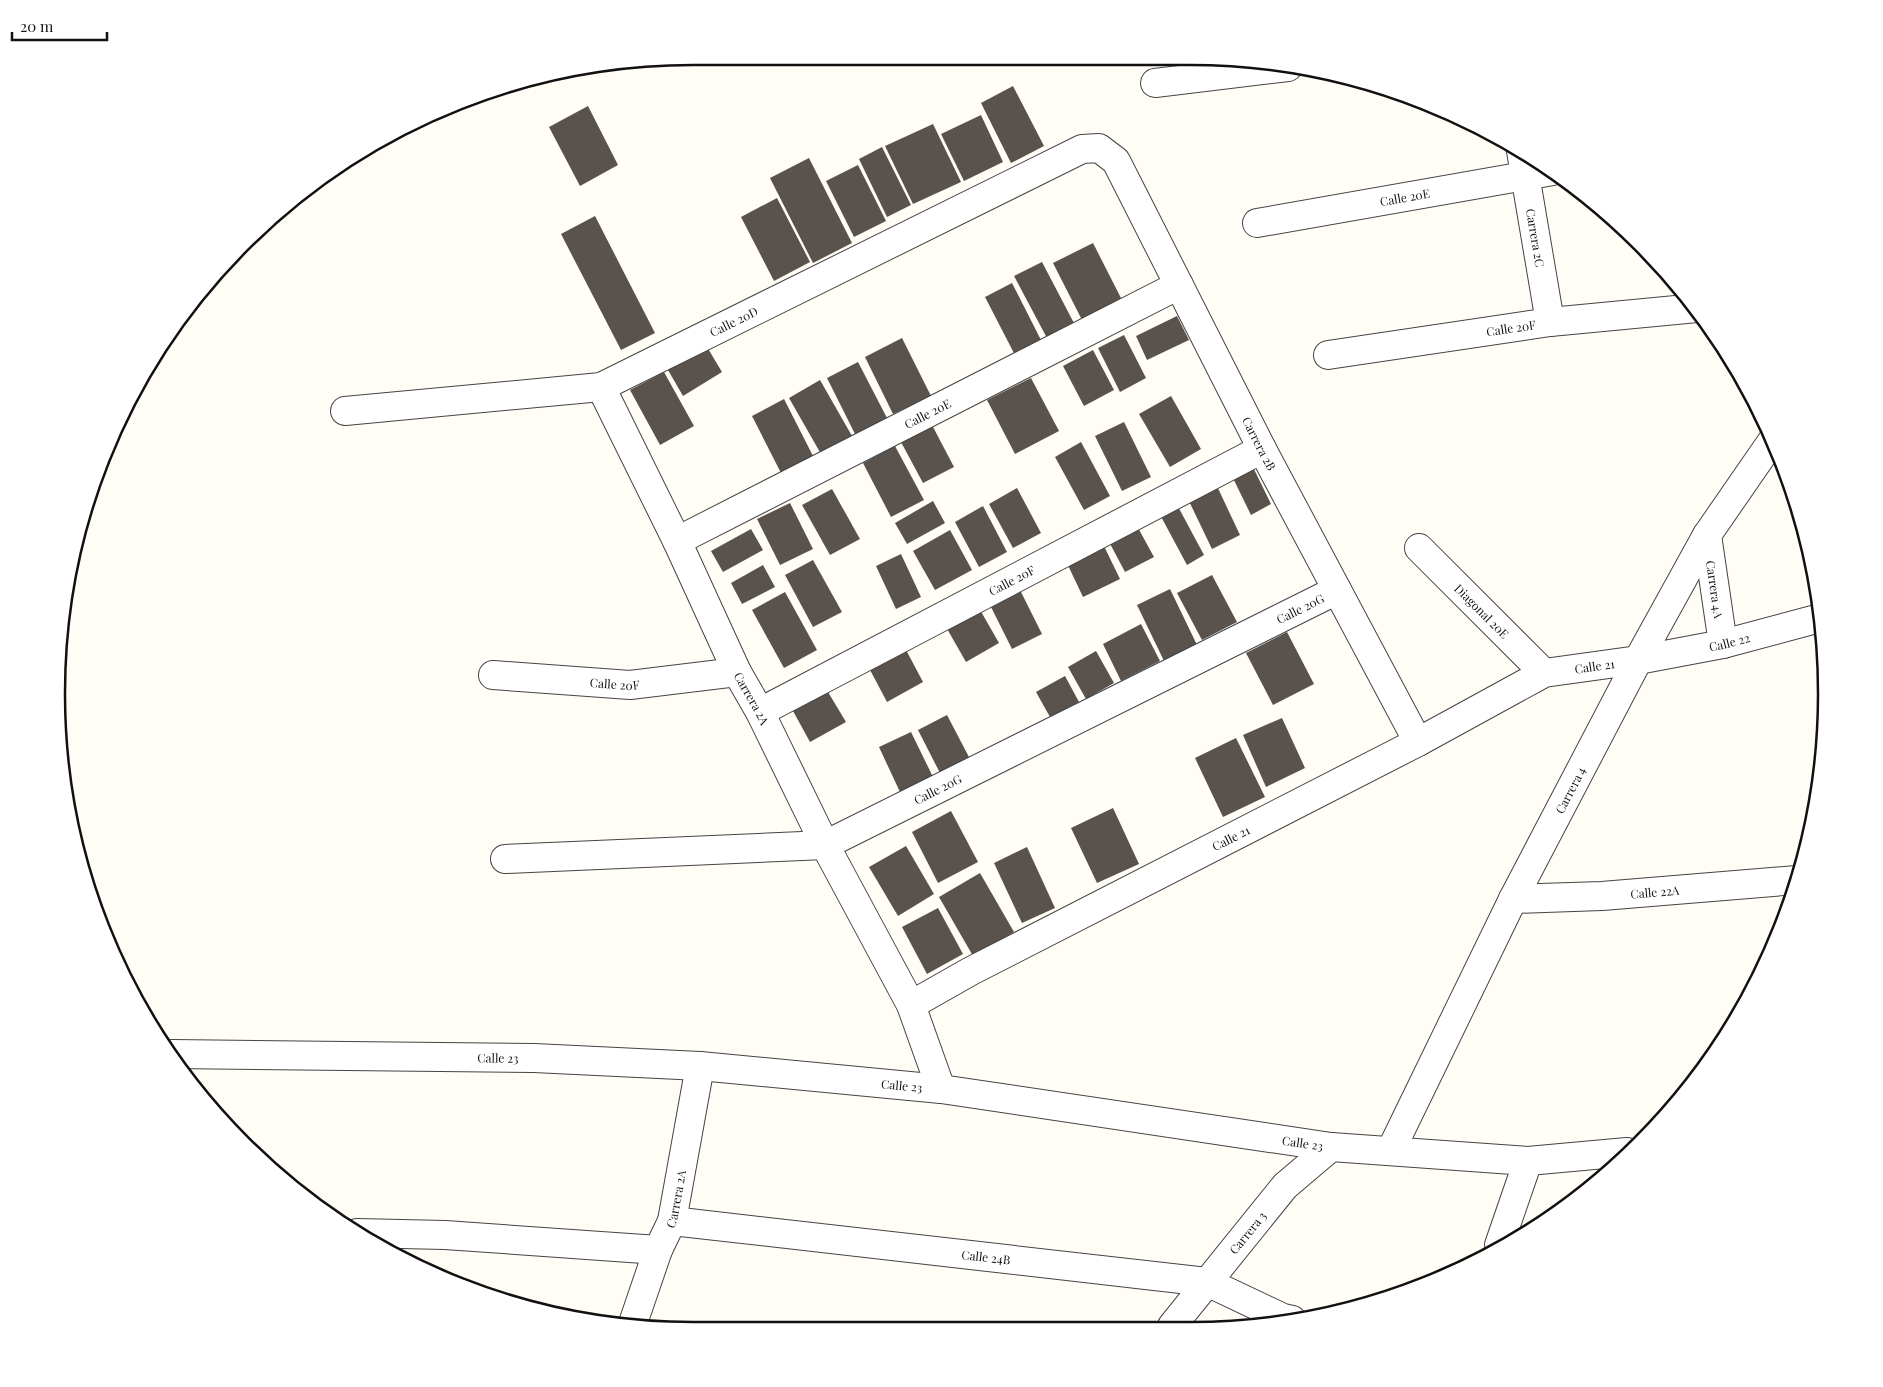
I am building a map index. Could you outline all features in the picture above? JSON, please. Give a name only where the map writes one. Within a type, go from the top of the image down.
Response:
[{"type":"street","points":[[1155,83],[1267,70]]},
{"type":"street","name":"Carrera 2B","points":[[1099,148],[1116,161],[1262,449],[1418,742]]},
{"type":"street","name":"Calle 20D","points":[[345,411],[601,387],[1082,150],[1099,148]]},
{"type":"street","name":"Calle 20E","points":[[1257,223],[1523,163]]},
{"type":"street","name":"Carrera 2C","points":[[1523,163],[1550,322]]},
{"type":"street","name":"Calle 20E","points":[[677,541],[1178,285]]},
{"type":"street","name":"Calle 20F","points":[[1328,356],[1550,322],[1686,309]]},
{"type":"street","name":"Carrera 2A","points":[[601,387],[677,541],[737,672],[760,712],[825,846],[911,1005]]},
{"type":"street","name":"Carrera 4","points":[[1391,1150],[1513,899],[1638,660],[1707,535],[1767,448]]},
{"type":"street","name":"Calle 20F","points":[[760,712],[1262,449]]},
{"type":"street","name":"Carrera 4A","points":[[1707,535],[1723,644]]},
{"type":"street","name":"Diagonal 20E","points":[[1419,548],[1544,673]]},
{"type":"street","name":"Calle 20G","points":[[505,859],[825,846],[1337,590]]},
{"type":"street","name":"Calle 22","points":[[1638,660],[1723,644],[1814,620]]},
{"type":"street","name":"Calle 21","points":[[911,1005],[971,971],[1418,742],[1544,673],[1638,660]]},
{"type":"street","name":"Calle 20F","points":[[493,675],[630,685],[737,672]]},
{"type":"street","name":"Calle 22A","points":[[1513,899],[1602,896],[1790,881]]},
{"type":"street","points":[[911,1005],[941,1089]]},
{"type":"street","name":"Calle 23","points":[[179,1054],[534,1058],[700,1066],[941,1089],[1331,1146],[1528,1161],[1618,1153]]},
{"type":"street","name":"Carrera 2A","points":[[634,1319],[658,1250],[672,1221],[700,1066]]},
{"type":"street","name":"Carrera 3","points":[[1175,1322],[1285,1186],[1331,1146]]},
{"type":"street","points":[[1500,1240],[1528,1161]]},
{"type":"street","name":"Calle 24B","points":[[672,1221],[1207,1282],[1277,1316]]},
{"type":"street","points":[[372,1233],[445,1235],[658,1250]]},
{"type":"building","points":[[1013,86],[1044,146],[1011,163],[981,103]]},
{"type":"building","points":[[588,106],[618,165],[580,186],[549,127]]},
{"type":"building","points":[[981,115],[1003,162],[964,181],[941,134]]},
{"type":"building","points":[[933,124],[961,182],[913,204],[885,146]]},
{"type":"building","points":[[882,147],[911,205],[887,217],[859,159]]},
{"type":"building","points":[[809,158],[852,243],[813,263],[770,178]]},
{"type":"building","points":[[858,165],[886,221],[854,237],[826,181]]},
{"type":"building","points":[[777,198],[810,262],[774,281],[741,217]]},
{"type":"building","points":[[595,216],[655,333],[621,350],[561,234]]},
{"type":"building","points":[[1093,243],[1122,300],[1082,320],[1053,263]]},
{"type":"building","points":[[1042,262],[1075,325],[1048,340],[1014,276]]},
{"type":"building","points":[[1012,283],[1043,344],[1017,359],[985,297]]},
{"type":"building","points":[[1177,316],[1189,340],[1147,360],[1136,336]]},
{"type":"building","points":[[1124,335],[1146,378],[1120,392],[1098,348]]},
{"type":"building","points":[[902,338],[931,396],[893,414],[865,357]]},
{"type":"building","points":[[707,347],[722,372],[683,396],[668,370]]},
{"type":"building","points":[[1093,350],[1114,390],[1084,406],[1063,366]]},
{"type":"building","points":[[858,362],[887,418],[855,434],[827,378]]},
{"type":"building","points":[[664,372],[694,426],[660,445],[630,390]]},
{"type":"building","points":[[1031,378],[1059,431],[1015,454],[987,400]]},
{"type":"building","points":[[820,380],[852,436],[821,454],[789,398]]},
{"type":"building","points":[[1171,396],[1201,449],[1170,467],[1139,414]]},
{"type":"building","points":[[784,399],[813,456],[781,473],[752,416]]},
{"type":"building","points":[[1124,422],[1151,477],[1122,491],[1095,436]]},
{"type":"building","points":[[932,425],[954,467],[923,483],[901,442]]},
{"type":"building","points":[[1081,442],[1110,496],[1084,510],[1055,457]]},
{"type":"building","points":[[895,446],[924,500],[891,517],[863,463]]},
{"type":"building","points":[[1251,463],[1271,504],[1251,515],[1230,472]]},
{"type":"building","points":[[1216,484],[1240,535],[1212,549],[1187,497]]},
{"type":"building","points":[[1017,488],[1041,533],[1013,548],[989,504]]},
{"type":"building","points":[[832,489],[860,539],[830,555],[802,505]]},
{"type":"building","points":[[933,501],[945,523],[907,544],[895,523]]},
{"type":"building","points":[[1175,501],[1204,555],[1187,565],[1158,511]]},
{"type":"building","points":[[790,503],[813,549],[780,565],[757,519]]},
{"type":"building","points":[[983,506],[1007,552],[979,567],[955,522]]},
{"type":"building","points":[[1137,526],[1154,557],[1125,572],[1108,540]]},
{"type":"building","points":[[751,529],[763,550],[723,572],[711,551]]},
{"type":"building","points":[[950,530],[972,570],[935,590],[913,551]]},
{"type":"building","points":[[1101,540],[1120,579],[1083,597],[1065,559]]},
{"type":"building","points":[[901,554],[921,597],[896,609],[876,566]]},
{"type":"building","points":[[813,560],[842,612],[813,627],[785,575]]},
{"type":"building","points":[[763,565],[775,587],[742,604],[731,583]]},
{"type":"building","points":[[1212,575],[1237,622],[1202,640],[1177,593]]},
{"type":"building","points":[[1018,586],[1042,634],[1012,649],[988,601]]},
{"type":"building","points":[[1170,589],[1198,647],[1165,663],[1137,605]]},
{"type":"building","points":[[785,592],[817,650],[784,668],[752,610]]},
{"type":"building","points":[[979,608],[999,643],[966,662],[946,627]]},
{"type":"building","points":[[1141,624],[1160,661],[1121,681],[1103,644]]},
{"type":"building","points":[[1287,632],[1314,684],[1273,705],[1246,653]]},
{"type":"building","points":[[905,648],[923,682],[887,702],[869,668]]},
{"type":"building","points":[[1096,651],[1114,683],[1086,699],[1068,667]]},
{"type":"building","points":[[1065,676],[1079,702],[1050,717],[1036,692]]},
{"type":"building","points":[[828,692],[846,722],[810,742],[793,711]]},
{"type":"building","points":[[947,715],[970,759],[941,775],[918,730]]},
{"type":"building","points":[[1282,718],[1305,768],[1266,787],[1243,735]]},
{"type":"building","points":[[911,732],[933,777],[900,792],[879,747]]},
{"type":"building","points":[[1236,738],[1265,797],[1223,817],[1195,758]]},
{"type":"building","points":[[1113,808],[1139,864],[1097,883],[1071,828]]},
{"type":"building","points":[[951,811],[978,862],[938,883],[912,832]]},
{"type":"building","points":[[906,846],[934,894],[898,916],[869,867]]},
{"type":"building","points":[[1027,847],[1055,908],[1022,923],[994,863]]},
{"type":"building","points":[[980,873],[1014,932],[973,956],[939,897]]},
{"type":"building","points":[[938,908],[963,954],[927,974],[902,927]]}]
